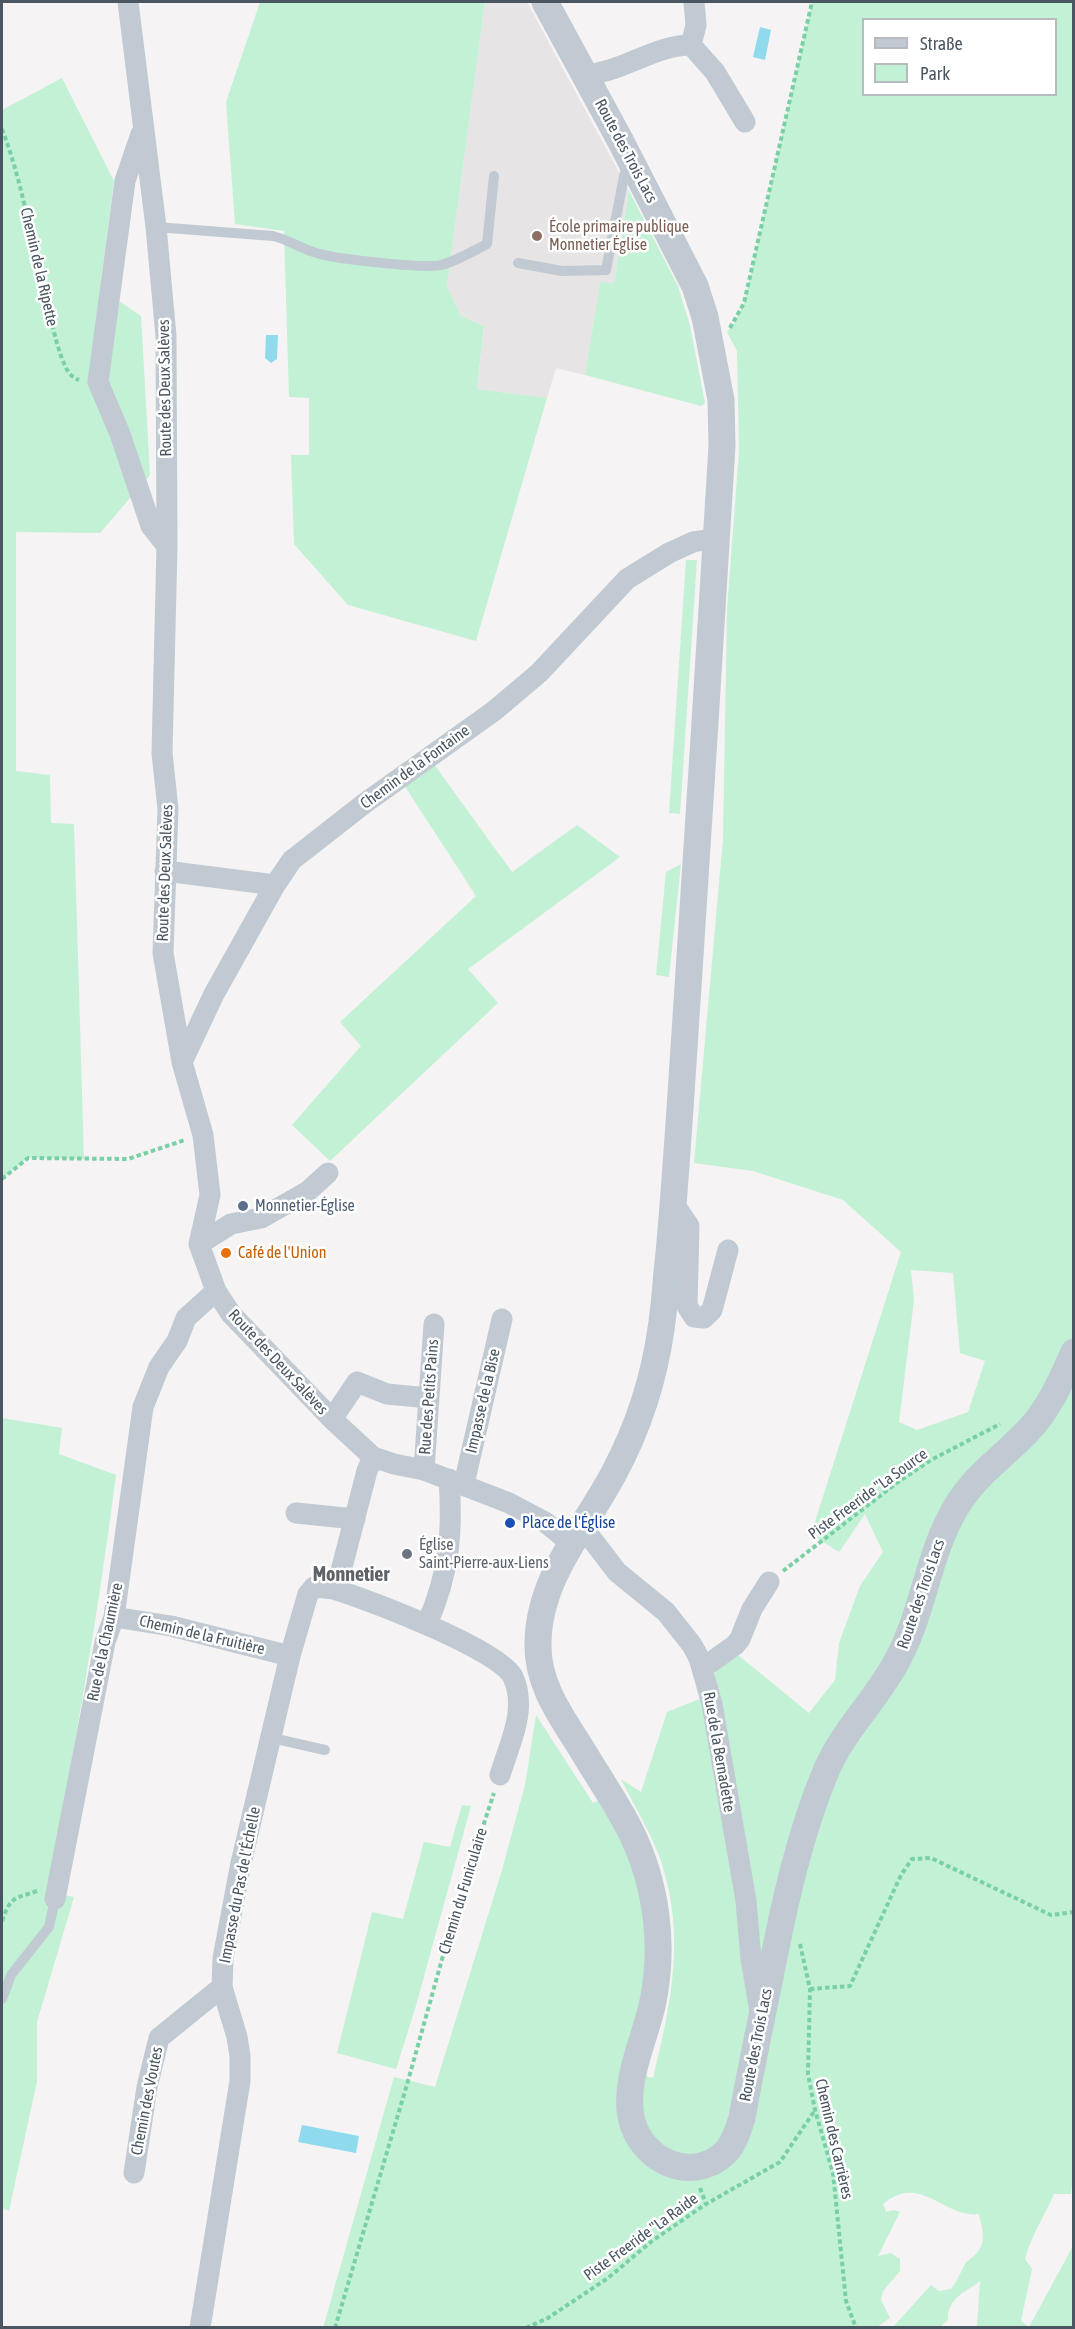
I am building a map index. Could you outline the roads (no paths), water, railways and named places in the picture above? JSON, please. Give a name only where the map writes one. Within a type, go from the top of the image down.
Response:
[{"type":"street","name":"Route des Deux Salèves","points":[[128,2],[156,227],[166,336],[167,546],[162,753],[168,809],[163,952],[182,1062],[203,1134],[210,1196],[199,1244],[216,1291],[231,1314],[332,1419],[373,1457],[456,1481],[576,1537]]},
{"type":"street","name":"Route des Trois Lacs","points":[[545,2],[684,262],[705,317],[722,400],[717,538],[674,1204],[661,1328],[643,1408],[621,1460],[556,1570],[543,1608],[538,1642],[538,1656],[546,1687],[555,1707],[628,1827],[643,1861],[653,1899],[657,1935],[657,1974],[651,2013],[635,2070],[630,2104],[637,2136],[651,2154],[669,2163],[691,2166],[711,2161],[728,2150],[734,2142],[742,2118],[785,1905],[801,1845],[827,1769],[899,1657],[910,1632],[941,1534],[956,1507],[977,1477],[1034,1424],[1059,1386],[1074,1352]]},
{"type":"street","points":[[692,45],[696,25],[694,2]]},
{"type":"street","points":[[586,76],[617,68],[652,53],[680,45],[692,45],[715,72],[745,122]]},
{"type":"street","points":[[143,128],[125,181],[98,381],[120,434],[151,526],[167,546]]},
{"type":"street","name":"Chemin de la Fontaine","points":[[182,1062],[214,994],[275,885],[292,860],[365,802],[494,711],[540,673],[627,579],[669,553],[693,542],[717,538]]},
{"type":"street","points":[[165,871],[275,885]]},
{"type":"street","points":[[199,1244],[231,1224],[261,1218],[308,1192],[328,1173]]},
{"type":"street","points":[[674,1204],[689,1226],[687,1306],[694,1317],[704,1318],[712,1310],[728,1250]]},
{"type":"street","name":"Rue de la Chaumière","points":[[57,1891],[105,1642],[114,1617],[143,1407],[159,1366],[177,1341],[186,1318],[216,1291]]},
{"type":"street","name":"Impasse de la Bise","points":[[427,1624],[438,1598],[450,1547],[456,1481],[502,1319]]},
{"type":"street","name":"Rue des Petits Pains","points":[[424,1470],[434,1324]]},
{"type":"street","points":[[332,1419],[357,1382],[387,1394],[429,1398]]},
{"type":"street","points":[[373,1457],[336,1590],[427,1624],[473,1647],[504,1666],[513,1676],[520,1703],[500,1775]]},
{"type":"street","points":[[296,1513],[355,1519]]},
{"type":"street","name":"Rue de la Bernadette","points":[[576,1537],[591,1538],[617,1572],[666,1612],[692,1645],[703,1668],[712,1704],[746,1901],[751,1959],[761,2021]]},
{"type":"street","points":[[703,1668],[740,1639],[752,1609],[770,1582]]},
{"type":"street","name":"Impasse du Pas de l'Échelle","points":[[200,2328],[240,2081],[237,2037],[222,1987],[223,1958],[241,1863],[290,1656],[308,1594],[314,1587],[336,1590]]},
{"type":"street","name":"Chemin de la Fruitière","points":[[114,1617],[171,1626],[290,1656]]},
{"type":"street","name":"Chemin des Voutes","points":[[134,2173],[147,2087],[159,2038],[222,1987]]},
{"type":"lane","points":[[518,263],[562,271],[606,270],[628,156]]},
{"type":"lane","points":[[156,227],[273,236],[324,256],[402,265],[440,266],[488,244],[494,176]]},
{"type":"lane","points":[[272,1738],[325,1750]]},
{"type":"lane","name":"Rue de la Chaumière","points":[[2,1999],[11,1975],[49,1927],[57,1891]]},
{"type":"water","points":[[760,27],[771,30],[765,60],[753,57]]},
{"type":"water","points":[[266,335],[278,335],[277,359],[271,363],[265,358]]},
{"type":"water","points":[[302,2125],[359,2136],[356,2153],[298,2142]]},
{"type":"place","name":"École primaire publique Monnetier Église","points":[[537,236]]},
{"type":"place","name":"Monnetier-Église","points":[[243,1206]]},
{"type":"place","name":"Café de l'Union","points":[[226,1253]]},
{"type":"place","name":"Place de l'Église","points":[[510,1523]]},
{"type":"place","name":"Église Saint-Pierre-aux-Liens","points":[[407,1554]]},
{"type":"district","name":"Monnetier","points":[[351,1575]]}]
